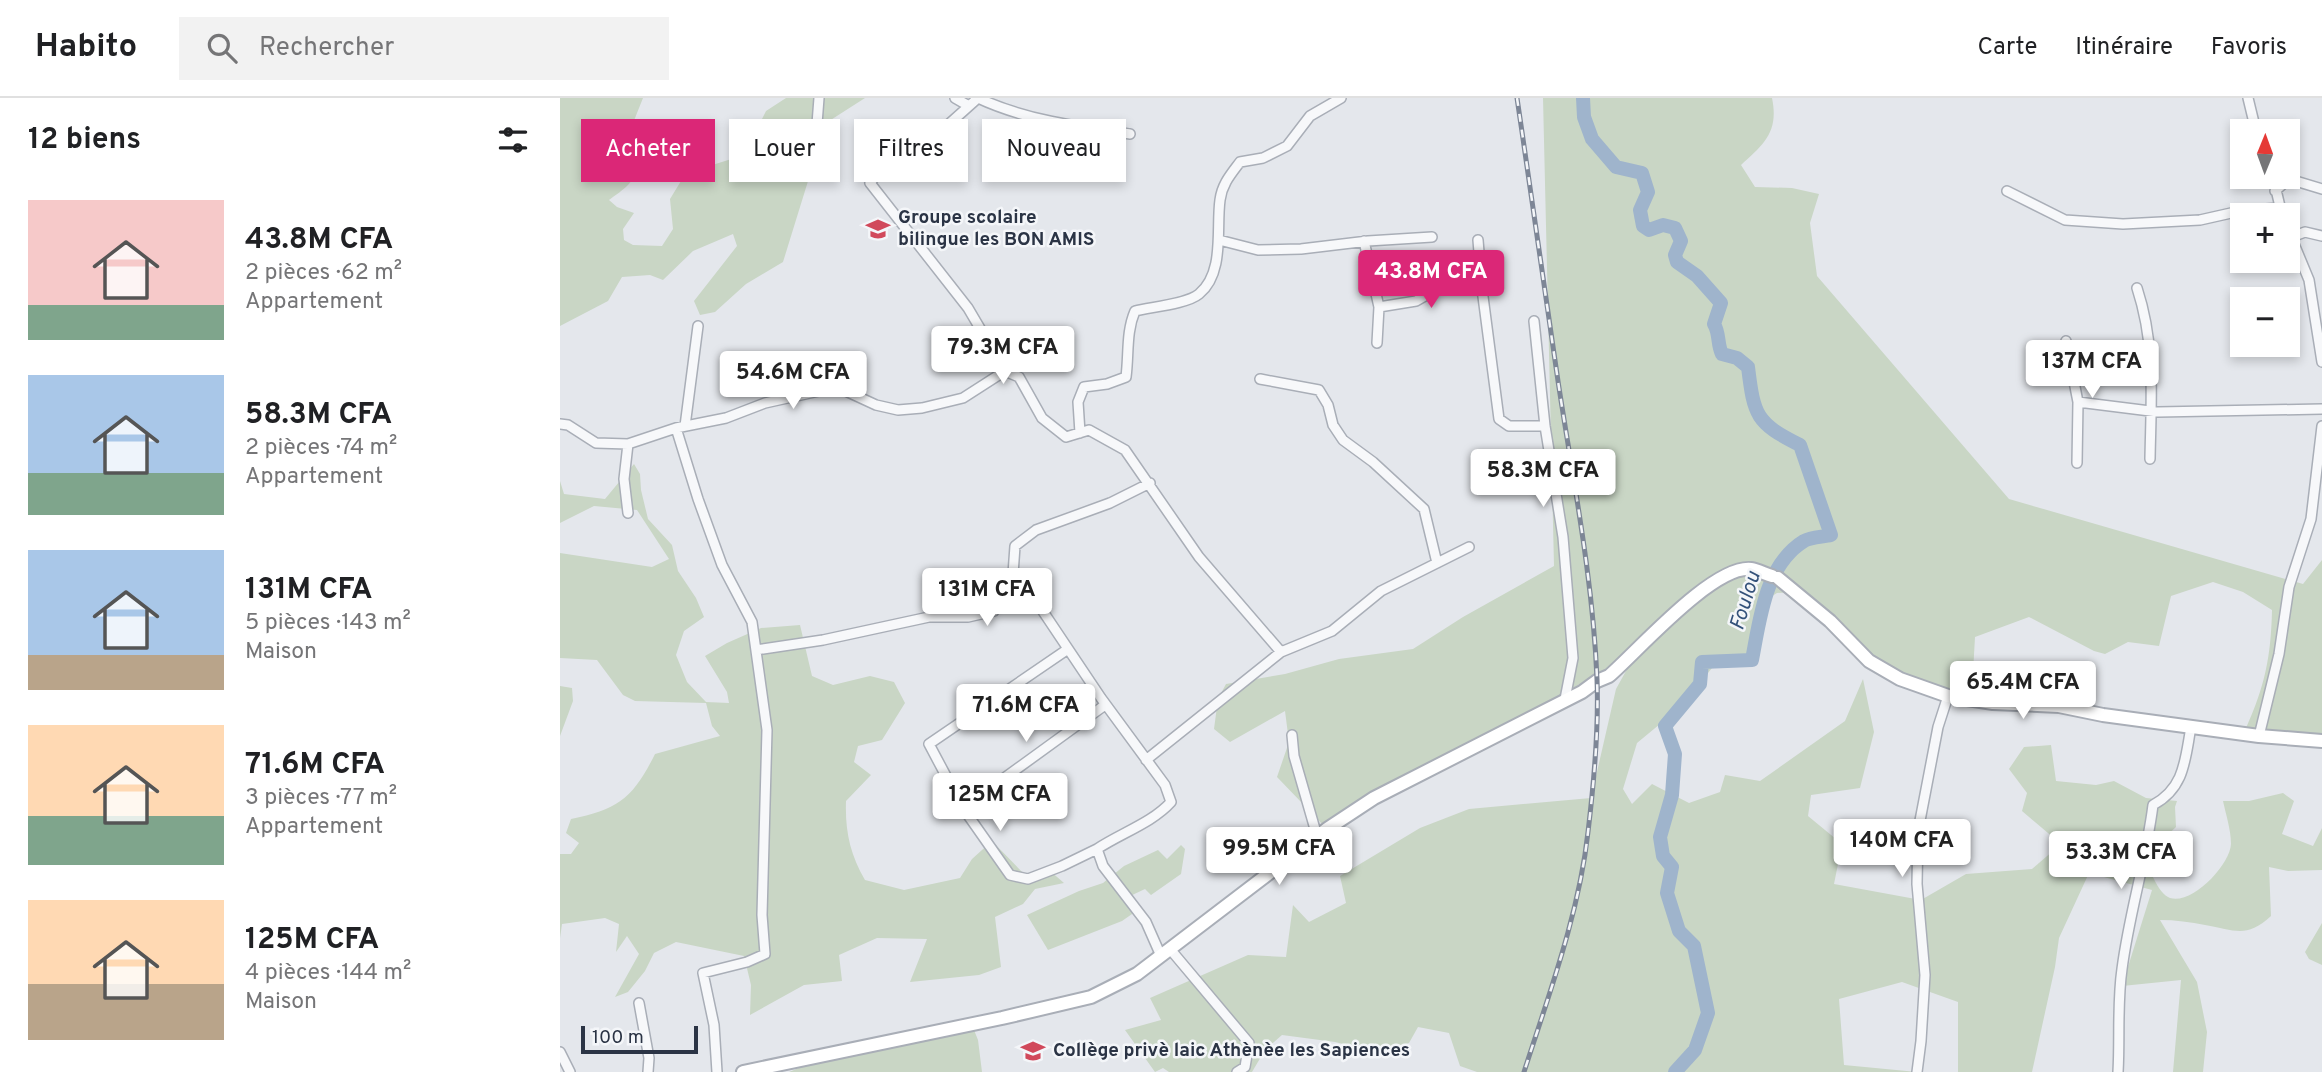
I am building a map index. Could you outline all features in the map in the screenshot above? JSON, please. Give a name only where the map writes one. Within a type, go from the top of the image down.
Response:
[{"type":"street","points":[[817,119],[819,98]]},
{"type":"street","points":[[954,98],[969,106]]},
{"type":"street","points":[[1130,134],[1034,118],[978,98],[940,132],[880,170],[870,183],[968,308],[1005,371],[1019,377],[1042,418],[1066,437],[1089,430],[1125,450],[1199,557],[1281,652]]},
{"type":"street","points":[[1080,433],[1078,402],[1084,387],[1107,384],[1126,377],[1129,326],[1135,311],[1186,300],[1200,294],[1214,271],[1219,240],[1220,200],[1225,181],[1240,162],[1263,158],[1287,146],[1310,116],[1341,98]]},
{"type":"street","points":[[2248,98],[2253,119]]},
{"type":"street","points":[[2278,203],[2276,191],[2289,179],[2322,189]]},
{"type":"street","points":[[2007,191],[2065,220],[2123,224],[2200,220],[2230,213]]},
{"type":"street","points":[[2300,234],[2305,232],[2322,236]]},
{"type":"street","points":[[1219,240],[1258,250],[1301,249],[1432,237]]},
{"type":"street","points":[[1478,240],[1499,419],[1509,426],[1545,426]]},
{"type":"street","points":[[1364,242],[1379,307],[1377,342]]},
{"type":"street","points":[[2300,257],[2309,280],[2322,362]]},
{"type":"street","points":[[2137,288],[2147,318],[2152,372],[2150,458]]},
{"type":"street","points":[[1379,307],[1416,301],[1437,289],[1482,289]]},
{"type":"street","points":[[1534,321],[1545,426],[1563,537],[1573,658],[1565,699]]},
{"type":"street","points":[[698,326],[680,427],[698,499],[722,565],[752,622],[767,730],[762,915],[765,954],[747,962],[703,973],[714,1026],[717,1072]]},
{"type":"street","points":[[2066,341],[2078,402],[2077,463]]},
{"type":"street","points":[[560,424],[568,425],[596,443],[628,444],[680,427],[726,418],[777,400],[837,387],[876,405],[898,410],[922,408],[963,398],[1005,371],[1018,367]]},
{"type":"street","points":[[1260,379],[1319,390],[1328,405],[1333,425],[1343,440],[1373,462],[1424,509],[1437,563]]},
{"type":"street","points":[[2078,402],[2151,411],[2252,412],[2322,409]]},
{"type":"street","points":[[2259,736],[2279,654],[2289,587],[2311,519],[2322,426]]},
{"type":"street","points":[[628,444],[624,479],[628,513]]},
{"type":"street","points":[[756,650],[823,640],[929,617],[968,617],[994,611],[1013,574],[1015,546],[1036,530],[1110,503],[1150,484]]},
{"type":"street","points":[[1146,760],[1281,652],[1332,631],[1381,591],[1469,547]]},
{"type":"street","points":[[743,1072],[982,1023],[1091,997],[1138,974],[1317,836],[1374,798],[1609,676],[1703,588],[1743,570],[1751,569],[1775,577],[1830,621],[1869,660],[1900,679],[1948,696],[1993,703],[2059,706],[2103,715],[2259,736],[2322,741]]},
{"type":"street","points":[[1013,574],[1028,589],[1068,649],[1105,705],[1165,785],[1171,802],[1160,814],[1097,849],[1028,879],[1010,875],[963,808],[929,744],[1068,649]]},
{"type":"street","points":[[1917,1072],[1925,975],[1917,884],[1918,831],[1938,727],[1948,696]]},
{"type":"street","points":[[963,808],[1105,705]]},
{"type":"street","points":[[2118,1072],[2121,972],[2132,910],[2147,852],[2153,805],[2168,797],[2181,776],[2192,727]]},
{"type":"street","points":[[1292,735],[1294,756],[1317,836]]},
{"type":"street","points":[[1097,849],[1103,866],[1115,885],[1146,922],[1166,953],[1249,1043],[1245,1067],[1237,1072]]},
{"type":"street","points":[[639,1003],[649,1058],[648,1072]]},
{"type":"street","points":[[560,1052],[570,1072]]},
{"type":"green space","points":[[560,98],[643,98],[635,119],[581,119],[581,182],[630,182],[609,200],[617,207],[634,213],[623,229],[624,240],[633,245],[662,246],[673,229],[670,199],[680,182],[715,182],[715,164],[729,160],[729,182],[808,182],[783,262],[746,284],[715,312],[700,315],[694,301],[737,246],[733,234],[693,251],[663,280],[650,275],[622,277],[608,301],[560,326]]},
{"type":"green space","points":[[786,98],[865,98],[832,119],[762,119],[766,111]]},
{"type":"green space","points":[[1543,98],[1772,98],[1773,120],[1768,136],[1741,165],[1755,187],[1792,188],[1819,194],[1810,223],[1817,276],[2009,499],[2303,584],[2322,560],[2322,741],[2254,735],[2246,728],[2266,670],[2272,610],[2243,592],[2213,582],[2171,596],[2159,646],[2128,642],[2105,654],[2094,651],[2029,617],[1975,637],[1972,690],[2059,706],[1993,703],[1900,679],[1793,592],[1777,593],[1764,601],[1752,660],[1712,668],[1665,726],[1660,724],[1637,743],[1623,789],[1632,804],[1652,784],[1689,803],[1720,792],[1725,775],[1760,781],[1845,721],[1863,679],[1874,732],[1860,788],[1811,795],[1808,816],[1842,844],[1834,884],[1921,900],[1966,874],[2032,869],[2061,844],[2022,811],[2027,793],[2009,769],[2024,747],[2051,745],[2056,781],[2096,785],[2114,781],[2146,798],[2177,801],[2176,827],[2144,857],[2158,886],[2170,898],[2179,899],[2199,890],[2217,872],[2229,853],[2231,844],[2223,801],[2249,801],[2283,793],[2294,801],[2282,834],[2313,846],[2322,828],[2322,870],[2288,871],[2269,867],[2271,916],[2254,928],[2240,931],[2160,920],[2197,982],[2207,1032],[2203,1072],[2173,1072],[2181,980],[2122,986],[2152,890],[2089,873],[2059,938],[2032,1072],[1958,1072],[1958,1002],[1902,982],[1839,999],[1844,1065],[1917,1072],[1477,1072],[1460,1066],[1449,1033],[1418,1027],[1409,1043],[1376,1052],[1335,1042],[1282,1035],[1265,1050],[1252,1072],[1169,1072],[1163,1068],[1155,1072],[1125,1030],[1161,1020],[1150,998],[1248,955],[1286,957],[1293,905],[1309,922],[1346,903],[1340,876],[1420,828],[1469,809],[1591,798],[1616,689],[1637,651],[1327,829],[1277,777],[1289,742],[1285,711],[1230,742],[1214,729],[1218,699],[1226,684],[1285,674],[1339,659],[1413,649],[1463,617],[1554,566]]},
{"type":"green space","points":[[634,464],[640,474],[648,519],[672,545],[678,571],[696,598],[704,617],[684,631],[676,655],[687,682],[706,702],[729,703],[727,692],[705,656],[761,628],[800,625],[812,676],[833,685],[870,676],[894,682],[905,703],[882,740],[858,746],[854,762],[871,775],[846,801],[850,842],[865,880],[904,890],[960,878],[972,859],[992,841],[1024,874],[1049,870],[1064,883],[1035,889],[1023,904],[995,917],[1001,967],[979,975],[910,982],[927,939],[877,938],[839,955],[842,981],[804,985],[750,1015],[751,985],[744,956],[676,942],[654,953],[645,971],[628,992],[615,997],[639,954],[627,936],[616,952],[619,924],[605,918],[562,924],[560,938],[560,854],[571,854],[579,843],[566,833],[571,819],[601,811],[623,799],[639,781],[655,754],[720,736],[712,726],[706,703],[635,701],[623,695],[597,660],[560,658],[560,553],[652,567],[669,559],[637,510],[594,506],[560,523],[560,481],[564,494],[605,499]]},
{"type":"green space","points":[[560,686],[572,688],[573,701],[560,736]]},
{"type":"green space","points":[[1181,845],[1185,849],[1181,874],[1151,895],[1145,889],[1128,897],[1135,912],[1122,921],[1048,950],[1027,915],[1103,883],[1124,866],[1158,850],[1167,859]]},
{"type":"green space","points":[[2322,923],[2322,965],[2309,959],[2305,952]]},
{"type":"green space","points":[[972,1025],[978,1040],[982,1072],[789,1072],[834,1054]]},
{"type":"waterway","name":"Foulou","points":[[1583,98],[1584,117],[1592,139],[1616,167],[1642,173],[1648,192],[1640,210],[1643,226],[1649,230],[1663,225],[1675,228],[1681,241],[1675,255],[1677,262],[1697,276],[1721,303],[1714,324],[1722,354],[1737,358],[1748,367],[1755,407],[1766,424],[1800,445],[1831,535],[1804,541],[1791,551],[1781,564],[1766,594],[1752,660],[1702,662],[1700,684],[1665,726],[1675,754],[1672,795],[1660,837],[1663,856],[1672,867],[1667,893],[1679,931],[1694,946],[1708,1013],[1695,1050],[1675,1072]]},
{"type":"railway","points":[[1517,98],[1587,567],[1595,642],[1597,698],[1597,737],[1584,863],[1562,954],[1524,1072]]},
{"type":"place","name":"Groupe scolaire bilingue les BON AMIS","points":[[878,229]]},
{"type":"place","name":"Collège privè laic Athènèe les Sapiences","points":[[1033,1051]]}]
